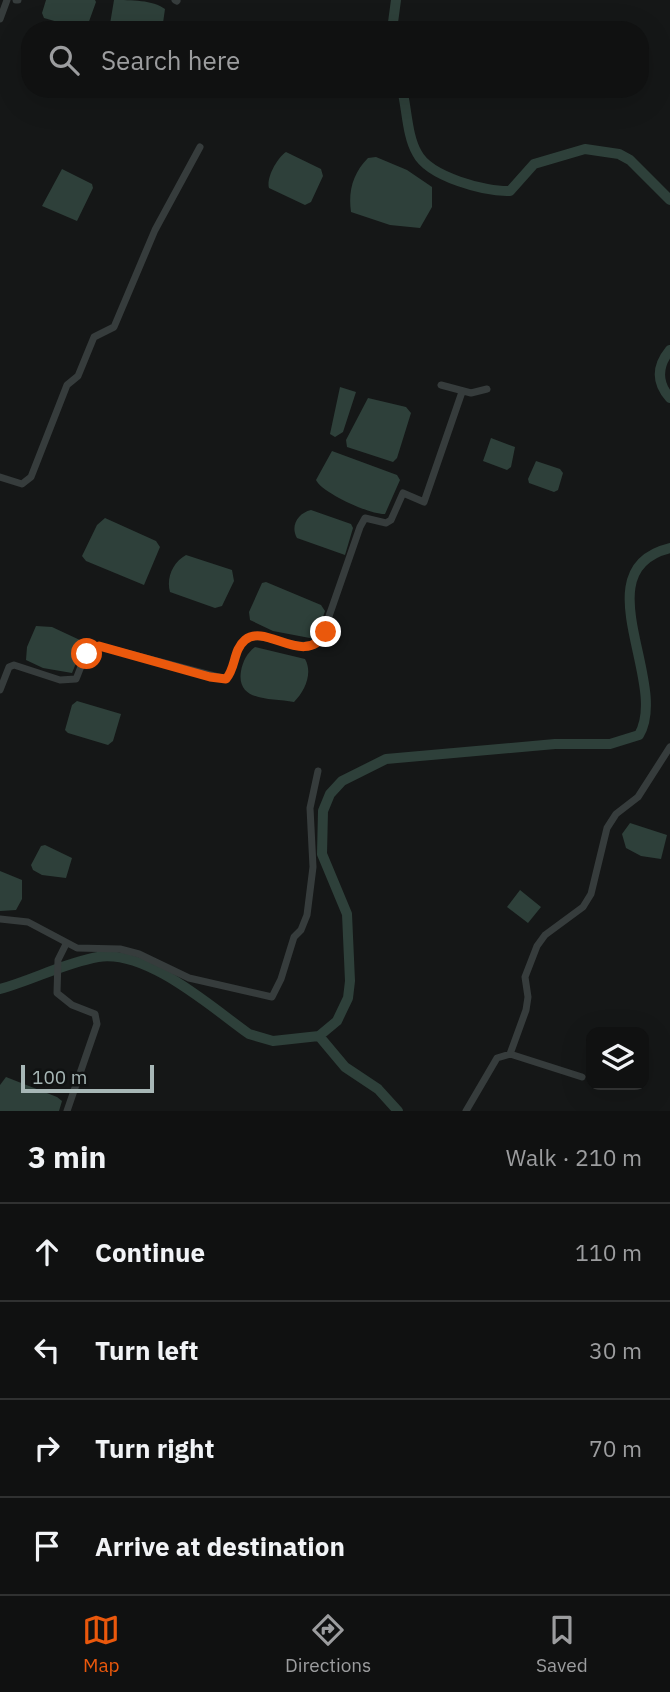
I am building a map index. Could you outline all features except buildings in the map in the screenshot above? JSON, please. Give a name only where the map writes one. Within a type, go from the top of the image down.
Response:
[{"type":"street","points":[[0,19],[7,0]]},
{"type":"street","points":[[0,477],[22,484],[32,477],[68,384],[78,376],[94,337],[114,327],[155,230],[200,147]]},
{"type":"street","points":[[441,385],[462,392],[478,393],[487,389]]},
{"type":"street","points":[[0,690],[9,667],[14,665],[60,680],[76,680],[91,648],[99,646],[226,679],[233,671],[237,653],[245,640],[255,636],[303,646],[320,642],[359,527],[365,518],[386,523],[391,520],[403,493],[424,502],[462,392]]},
{"type":"street","points":[[510,1054],[526,1010],[528,997],[525,977],[537,946],[545,935],[583,907],[591,894],[607,828],[616,814],[638,797],[670,747]]},
{"type":"street","points":[[0,919],[27,922],[77,948],[120,949],[139,954],[188,978],[272,998],[294,937],[302,930],[307,915],[313,866],[310,808],[318,771]]},
{"type":"street","points":[[66,944],[58,960],[57,993],[72,1005],[95,1014],[97,1024],[67,1111]]},
{"type":"street","points":[[466,1111],[497,1058],[510,1054],[582,1077]]},
{"type":"shaded area","points":[[46,0],[96,2],[89,21],[54,21],[44,18],[42,13]]},
{"type":"shaded area","points":[[114,0],[148,2],[165,9],[163,21],[110,21]]},
{"type":"shaded area","points":[[286,152],[321,169],[323,176],[311,202],[305,205],[269,188],[273,168]]},
{"type":"shaded area","points":[[376,157],[407,170],[432,187],[432,207],[420,228],[390,225],[351,212],[350,197],[355,176],[368,158]]},
{"type":"shaded area","points":[[62,169],[92,184],[93,188],[77,221],[42,206]]},
{"type":"shaded area","points":[[340,387],[356,392],[343,432],[335,437],[330,434]]},
{"type":"shaded area","points":[[368,398],[406,407],[411,413],[397,458],[393,462],[347,447],[346,440]]},
{"type":"shaded area","points":[[491,438],[515,447],[511,467],[507,470],[483,461]]},
{"type":"shaded area","points":[[332,451],[397,475],[400,480],[385,514],[348,502],[320,485],[316,480]]},
{"type":"shaded area","points":[[536,461],[560,469],[563,473],[558,490],[554,492],[529,483],[528,479]]},
{"type":"shaded area","points":[[311,510],[351,524],[353,528],[345,555],[297,538],[294,529],[296,521]]},
{"type":"shaded area","points":[[105,518],[156,541],[160,547],[144,585],[86,561],[82,556],[97,525]]},
{"type":"shaded area","points":[[186,555],[232,570],[234,581],[222,606],[215,608],[170,592],[172,571],[177,562]]},
{"type":"shaded area","points":[[266,582],[321,605],[325,611],[315,639],[273,631],[250,620],[249,612],[262,583]]},
{"type":"shaded area","points":[[36,626],[52,627],[82,641],[83,646],[72,673],[43,668],[26,660],[27,647]]},
{"type":"shaded area","points":[[255,647],[305,659],[307,682],[294,702],[257,697],[244,688],[241,681],[242,667]]},
{"type":"shaded area","points":[[77,701],[121,714],[113,741],[108,745],[65,730],[72,705]]},
{"type":"shaded area","points":[[630,823],[667,835],[661,859],[641,856],[626,848],[622,834]]},
{"type":"shaded area","points":[[45,845],[72,858],[66,878],[42,875],[33,870],[31,865],[41,846]]},
{"type":"shaded area","points":[[0,871],[22,880],[22,899],[16,910],[0,911]]},
{"type":"shaded area","points":[[520,890],[541,907],[528,923],[507,907]]},
{"type":"shaded area","points":[[6,1077],[57,1097],[62,1101],[59,1111],[0,1111],[0,1085]]},
{"type":"waterway","points":[[393,21],[396,0]]},
{"type":"waterway","points":[[404,98],[409,131],[417,153],[423,162],[445,176],[473,186],[510,191],[534,164],[585,149],[619,154],[630,160],[670,200]]},
{"type":"waterway","points":[[670,350],[660,374],[662,386],[670,398]]},
{"type":"waterway","points":[[0,989],[85,960],[117,957],[137,962],[178,982],[249,1034],[273,1041],[319,1036],[337,1021],[348,998],[350,981],[347,914],[322,854],[323,811],[330,794],[342,781],[386,759],[555,744],[610,744],[639,735],[646,713],[645,687],[633,630],[630,603],[632,579],[645,560],[670,548]]},
{"type":"waterway","points":[[319,1036],[345,1067],[378,1089],[398,1111]]},
{"type":"route","points":[[87,654],[91,648],[99,646],[226,679],[233,671],[237,653],[245,640],[255,636],[289,645],[312,646],[320,642],[326,632]]}]
